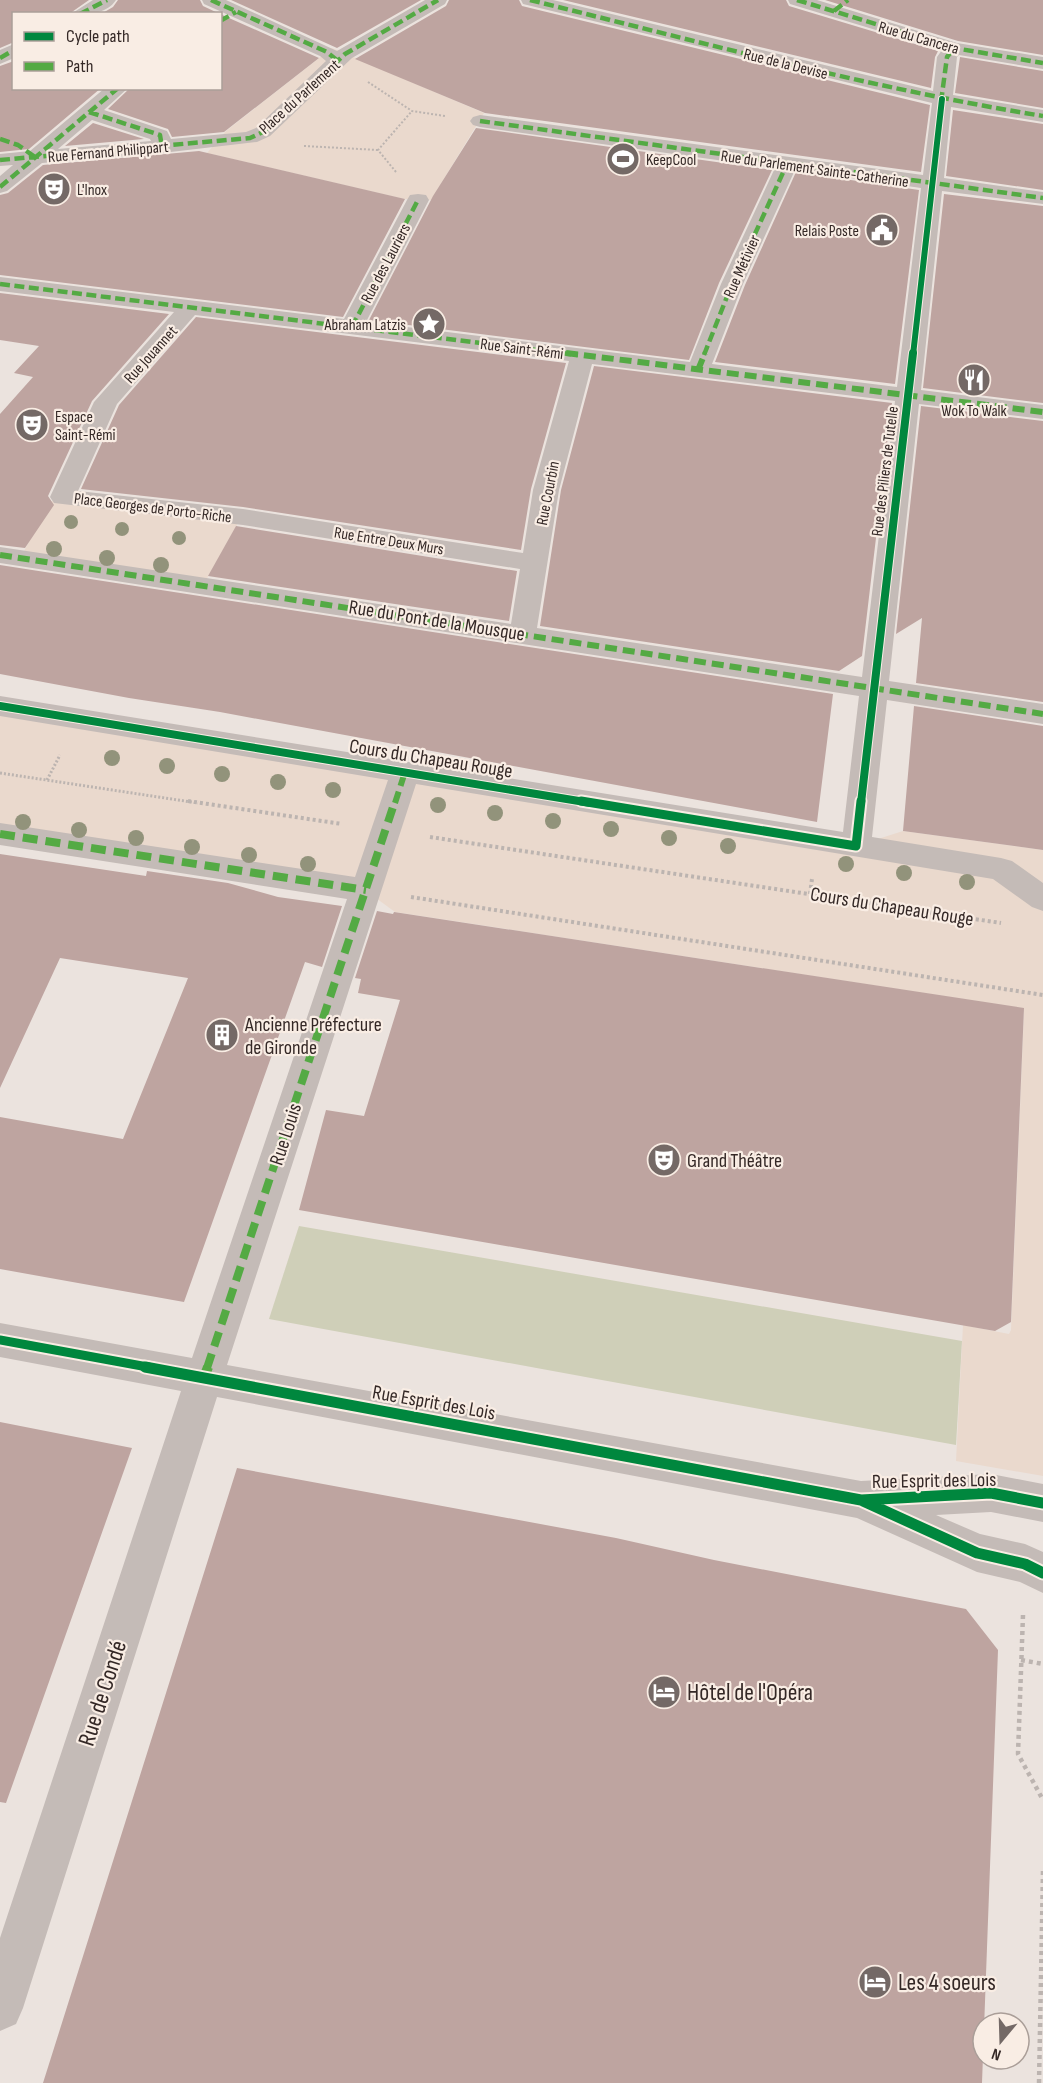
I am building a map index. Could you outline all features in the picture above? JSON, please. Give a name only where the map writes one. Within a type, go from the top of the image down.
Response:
[{"type":"street","points":[[84,12],[107,0]]},
{"type":"street","points":[[211,0],[228,16],[342,58]]},
{"type":"street","name":"Place du Parlement","points":[[216,142],[250,138],[263,132],[342,58],[438,0]]},
{"type":"street","name":"Rue de la Devise","points":[[530,0],[942,99],[1043,116]]},
{"type":"street","name":"Rue du Cancera","points":[[797,0],[841,6],[954,48],[1043,63]]},
{"type":"street","name":"Rue des Piliers de Tutelle","points":[[856,846],[931,184],[947,57],[954,48]]},
{"type":"street","points":[[0,187],[116,90]]},
{"type":"street","points":[[89,112],[160,135],[162,147]]},
{"type":"street","name":"Rue du Parlement Sainte-Catherine","points":[[480,121],[1043,198]]},
{"type":"street","points":[[0,139],[18,145],[35,157]]},
{"type":"street","name":"Rue Fernand Philippart","points":[[0,160],[216,142]]},
{"type":"street","name":"Rue Métivier","points":[[698,370],[732,284],[787,164]]},
{"type":"street","name":"Rue des Lauriers","points":[[352,327],[418,200]]},
{"type":"street","name":"Rue Saint-Rémi","points":[[0,285],[1043,412]]},
{"type":"street","name":"Rue Jouannet","points":[[63,497],[106,402],[181,319],[188,308]]},
{"type":"street","name":"Rue Courbin","points":[[523,633],[546,490],[582,356]]},
{"type":"street","name":"Place Georges de Porto-Riche","points":[[63,497],[243,517]]},
{"type":"street","name":"Rue Entre Deux Murs","points":[[243,517],[534,563]]},
{"type":"street","name":"Rue du Pont de la Mousque","points":[[0,555],[1043,714]]},
{"type":"street","name":"Cours du Chapeau Rouge","points":[[0,706],[1001,870],[1043,899]]},
{"type":"street","name":"Cours du Chapeau Rouge","points":[[366,890],[405,772]]},
{"type":"street","points":[[0,834],[366,890]]},
{"type":"street","name":"Rue Louis","points":[[204,1378],[366,890]]},
{"type":"street","name":"Rue Esprit des Lois","points":[[0,1340],[861,1500],[991,1493],[1043,1503]]},
{"type":"street","name":"Rue de Condé","points":[[0,2008],[204,1378]]},
{"type":"street","name":"Rue Esprit des Lois","points":[[861,1500],[977,1553],[1034,1568]]},
{"type":"path","points":[[342,58],[412,111],[480,121]]},
{"type":"path","points":[[412,111],[378,150],[418,200]]},
{"type":"path","points":[[47,780],[63,748]]},
{"type":"path","points":[[366,890],[1043,995]]},
{"type":"path","points":[[1034,1568],[1021,1660],[1018,1754],[1043,1800]]},
{"type":"path","points":[[1021,1660],[1043,1664]]},
{"type":"path","points":[[1039,2083],[1043,1871]]},
{"type":"green space","points":[[299,1226],[962,1341],[956,1445],[269,1319]]},
{"type":"shaded area","points":[[332,48],[484,113],[431,200],[404,199],[207,153],[226,131]]},
{"type":"shaded area","points":[[63,497],[238,523],[204,584],[21,557],[50,502]]},
{"type":"shaded area","points":[[0,706],[856,846],[903,831],[1043,850],[1043,1476],[956,1461],[963,1325],[1009,1334],[1011,1330],[1024,1011],[1022,1008],[395,912],[365,890],[0,834]]},
{"type":"building","points":[[0,0],[89,0],[72,12],[12,12],[12,43],[0,48]]},
{"type":"building","points":[[118,0],[200,0],[203,6],[216,12],[104,12],[113,7]]},
{"type":"building","points":[[231,0],[421,0],[337,48]]},
{"type":"building","points":[[449,0],[519,0],[522,6],[930,105],[921,172],[485,113],[355,59],[446,6]]},
{"type":"building","points":[[563,0],[786,0],[789,6],[938,51],[935,57],[931,88]]},
{"type":"building","points":[[825,0],[1043,0],[1043,55],[958,41]]},
{"type":"building","points":[[222,15],[319,58],[224,132],[172,137],[168,129],[108,109],[128,90],[222,90]]},
{"type":"building","points":[[960,57],[1043,71],[1043,108],[955,93]]},
{"type":"building","points":[[12,62],[12,90],[99,90],[29,149],[0,152],[0,66]]},
{"type":"building","points":[[953,110],[1043,124],[1043,190],[946,176]]},
{"type":"building","points":[[93,123],[144,139],[65,146]]},
{"type":"building","points":[[476,128],[772,170],[719,283],[689,360],[369,320],[433,196]]},
{"type":"building","points":[[199,151],[405,199],[343,317],[0,275],[0,195],[8,193],[43,165]]},
{"type":"building","points":[[796,172],[919,190],[895,384],[715,362],[745,285]]},
{"type":"building","points":[[944,194],[1043,206],[1043,403],[923,388]]},
{"type":"building","points":[[0,293],[169,314],[92,401],[48,496],[54,505],[25,548],[0,545],[0,414],[33,377],[14,373],[39,346],[0,340]]},
{"type":"building","points":[[196,317],[566,363],[531,489],[521,550],[243,507],[81,489],[119,405]]},
{"type":"building","points":[[594,366],[892,403],[862,656],[839,671],[540,626],[561,490]]},
{"type":"building","points":[[921,406],[1043,421],[1043,702],[916,683],[922,618],[896,634]]},
{"type":"building","points":[[236,526],[517,571],[509,621],[208,576]]},
{"type":"building","points":[[0,565],[833,694],[817,822],[220,712],[0,674]]},
{"type":"building","points":[[914,706],[1043,726],[1043,850],[903,831]]},
{"type":"building","name":"Ancienne Préfecture de Gironde","points":[[0,854],[146,876],[147,871],[228,883],[278,897],[342,906],[322,967],[305,962],[184,1302],[0,1269],[0,1117],[123,1139],[188,978],[60,958],[0,1088]]},
{"type":"building","name":"Grand Théâtre","points":[[377,911],[1024,1008],[1011,1322],[995,1331],[299,1210],[326,1110],[364,1116],[400,1000],[358,993],[361,979],[355,978]]},
{"type":"building","points":[[0,1422],[132,1448],[6,1803],[0,1802]]},
{"type":"building","points":[[237,1468],[616,1538],[714,1560],[966,1609],[998,1650],[985,2011],[971,2011],[971,2071],[982,2071],[982,2083],[43,2083]]},
{"type":"marked path","points":[[84,12],[107,0]]},
{"type":"marked path","points":[[211,0],[327,52],[338,61]]},
{"type":"marked path","points":[[0,160],[250,138],[263,132],[345,54],[438,0]]},
{"type":"marked path","points":[[530,0],[885,87],[955,102],[1043,116]]},
{"type":"marked path","points":[[797,0],[954,48],[1043,63]]},
{"type":"marked path","points":[[834,11],[848,0]]},
{"type":"marked path","points":[[222,20],[236,12]]},
{"type":"marked path","points":[[941,102],[947,57],[954,48]]},
{"type":"marked path","points":[[0,58],[12,51]]},
{"type":"marked path","points":[[0,187],[116,90]]},
{"type":"marked path","points":[[89,112],[160,135],[162,147]]},
{"type":"marked path","points":[[480,121],[1043,198]]},
{"type":"marked path","points":[[0,139],[18,145],[35,157]]},
{"type":"marked path","points":[[698,370],[732,284],[787,164]]},
{"type":"marked path","points":[[352,327],[418,200]]},
{"type":"marked path","points":[[0,284],[1043,412]]},
{"type":"marked path","points":[[0,555],[1043,714]]},
{"type":"marked path","points":[[204,1378],[405,772]]},
{"type":"marked path","points":[[0,834],[366,890]]},
{"type":"cycle path","points":[[0,706],[856,846],[942,99]]},
{"type":"cycle path","points":[[0,1340],[861,1500],[991,1493],[1043,1503]]},
{"type":"cycle path","points":[[863,1501],[977,1553],[1025,1564],[1043,1573]]},
{"type":"place","name":"KeepCool","points":[[623,159]]},
{"type":"place","name":"L'Inox","points":[[54,189]]},
{"type":"place","name":"Relais Poste","points":[[882,230]]},
{"type":"place","name":"Abraham Latzis","points":[[429,324]]},
{"type":"place","name":"Wok To Walk","points":[[974,380]]},
{"type":"place","name":"Espace Saint-Rémi","points":[[32,425]]},
{"type":"place","name":"Ancienne Préfecture de Gironde","points":[[222,1035]]},
{"type":"place","name":"Grand Théâtre","points":[[664,1160]]},
{"type":"place","name":"Hôtel de l'Opéra","points":[[664,1692]]},
{"type":"place","name":"Les 4 soeurs","points":[[875,1982]]}]
